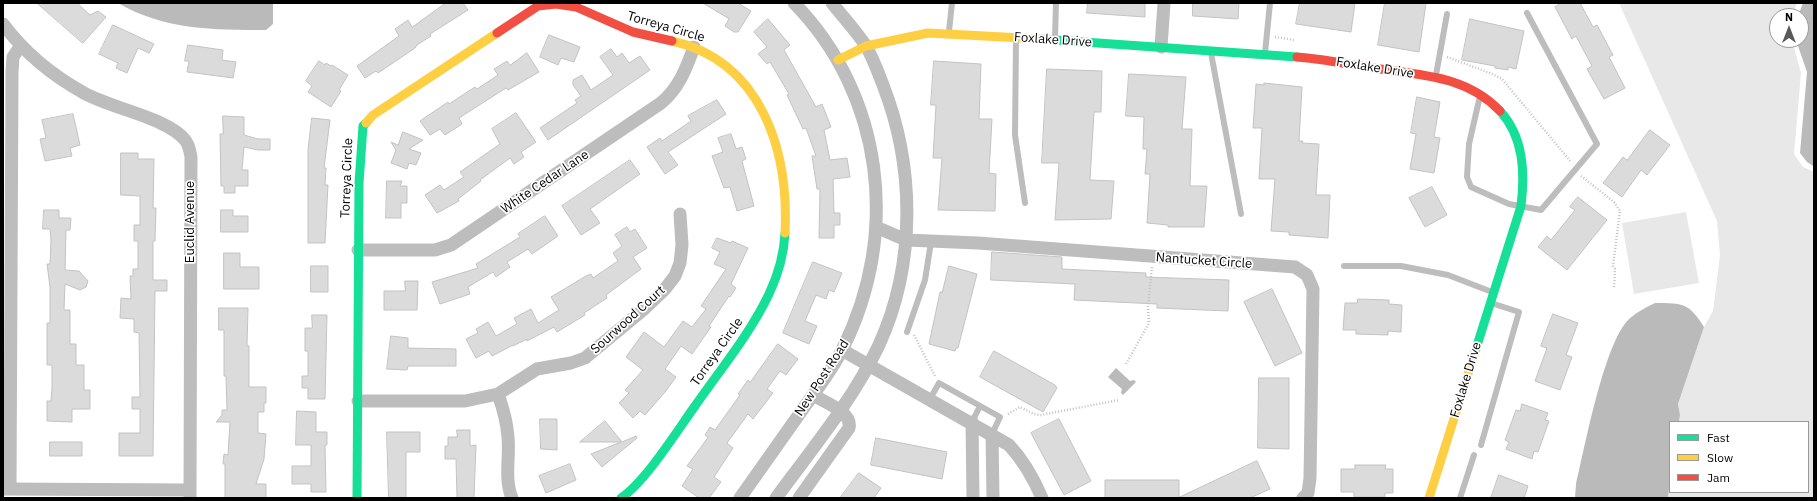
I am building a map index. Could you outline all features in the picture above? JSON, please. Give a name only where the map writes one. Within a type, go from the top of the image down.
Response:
[{"type":"street","name":"New Post Road","points":[[740,498],[813,395],[842,350],[858,317],[868,285],[874,251],[876,227],[876,183],[870,144],[854,94],[838,60],[821,35],[794,3]]},
{"type":"street","points":[[776,498],[840,411],[869,364],[879,344],[893,308],[902,268],[906,240],[907,198],[901,143],[889,101],[866,46],[832,3]]},
{"type":"street","points":[[1161,47],[1164,3]]},
{"type":"street","name":"Torreya Circle","points":[[357,498],[359,183],[363,126],[374,115],[538,6],[557,4],[587,8],[633,32],[694,47],[720,60],[742,80],[763,113],[771,130],[782,163],[786,186],[786,229],[784,248],[780,267],[773,286],[755,320],[664,448],[630,492],[621,498]]},
{"type":"street","name":"Euclid Avenue","points":[[3,24],[35,59],[84,94],[173,128],[186,141],[191,157],[190,494]]},
{"type":"street","name":"Foxlake Drive","points":[[838,60],[866,46],[911,35],[949,33],[1161,47],[1335,61],[1436,77],[1461,83],[1481,94],[1494,104],[1506,118],[1516,135],[1522,153],[1525,170],[1525,188],[1521,206],[1429,498]]},
{"type":"street","points":[[21,45],[13,57],[12,72],[6,489],[190,494]]},
{"type":"street","name":"White Cedar Lane","points":[[358,250],[435,250],[451,245],[661,103],[672,94],[680,82],[694,47]]},
{"type":"street","name":"Sourwood Court","points":[[358,401],[465,401],[498,394],[537,369],[570,363],[585,358],[665,289],[675,276],[680,263],[682,244],[680,214]]},
{"type":"street","name":"Nantucket Circle","points":[[876,227],[906,240],[978,243],[1294,267],[1307,275],[1313,289],[1310,478],[1308,493],[1303,498]]},
{"type":"street","points":[[842,350],[972,422],[1009,445],[1021,457],[1031,472],[1042,498]]},
{"type":"street","points":[[498,394],[506,420],[508,437],[508,479],[512,498]]},
{"type":"street","points":[[799,498],[849,428],[850,420],[840,411],[813,395]]},
{"type":"street","points":[[972,422],[973,498]]},
{"type":"street","points":[[992,434],[993,498]]},
{"type":"lane","points":[[949,33],[952,3]]},
{"type":"lane","points":[[1055,41],[1056,3]]},
{"type":"lane","points":[[1265,55],[1270,3]]},
{"type":"lane","points":[[1481,94],[1469,144],[1467,177],[1471,187],[1509,204],[1541,210],[1597,144],[1527,13]]},
{"type":"lane","points":[[1436,77],[1447,14]]},
{"type":"lane","points":[[1016,38],[1015,135],[1025,203]]},
{"type":"lane","points":[[1211,51],[1241,214]]},
{"type":"lane","points":[[906,332],[925,280],[931,242]]},
{"type":"lane","points":[[1344,266],[1401,266],[1448,275],[1493,293]]},
{"type":"lane","points":[[1481,445],[1519,312],[1490,303]]},
{"type":"lane","points":[[930,399],[939,383],[1000,417],[992,434]]},
{"type":"lane","points":[[972,422],[980,406]]},
{"type":"lane","points":[[1460,498],[1474,455]]},
{"type":"path","points":[[1266,36],[1302,42]]},
{"type":"path","points":[[1439,58],[1446,57],[1502,79],[1579,174],[1614,202],[1620,210],[1613,266],[1615,269],[1614,289]]},
{"type":"path","points":[[1126,364],[1149,322],[1148,307],[1153,257]]},
{"type":"path","points":[[906,332],[916,336],[939,383]]},
{"type":"path","points":[[1000,417],[1020,407],[1034,414],[1041,415],[1119,400]]},
{"type":"shaded area","points":[[118,3],[273,3],[273,24],[266,30],[227,30],[190,27],[153,19]]},
{"type":"shaded area","points":[[1619,3],[1797,3],[1795,8],[1769,8],[1769,48],[1794,48],[1801,73],[1794,154],[1803,167],[1814,172],[1814,498],[1668,498],[1669,488],[1669,493],[1809,493],[1809,421],[1679,421],[1680,415],[1678,404],[1704,327],[1713,311],[1720,255],[1717,221]]},
{"type":"shaded area","points":[[1803,3],[1814,3],[1813,166],[1807,162],[1800,153],[1807,72],[1799,48],[1809,48],[1809,8],[1801,8]]},
{"type":"shaded area","points":[[1686,212],[1699,283],[1634,294],[1622,223]]},
{"type":"shaded area","points":[[1655,303],[1679,304],[1694,313],[1704,327],[1678,404],[1680,415],[1679,421],[1669,421],[1668,498],[1575,498],[1576,484],[1596,397],[1611,350],[1620,331],[1629,319]]},
{"type":"shaded area","points":[[1116,368],[1130,381],[1134,380],[1136,382],[1123,395],[1121,393],[1122,389],[1108,377]]},
{"type":"building","points":[[37,3],[77,3],[90,15],[98,11],[106,17],[83,43]]},
{"type":"building","points":[[446,3],[463,3],[468,10],[430,34],[431,36],[415,48],[378,73],[376,71],[365,78],[357,66],[399,36],[395,29],[408,20],[412,27]]},
{"type":"building","points":[[703,3],[738,3],[751,11],[738,32],[734,32],[725,26],[729,19]]},
{"type":"building","points":[[1088,3],[1145,3],[1145,17],[1087,13]]},
{"type":"building","points":[[1193,3],[1239,3],[1238,19],[1193,16]]},
{"type":"building","points":[[1300,3],[1355,3],[1351,32],[1296,24]]},
{"type":"building","points":[[1385,3],[1426,3],[1419,52],[1378,45]]},
{"type":"building","points":[[1562,3],[1580,3],[1593,27],[1597,25],[1613,55],[1609,57],[1625,88],[1604,99],[1587,69],[1592,66],[1576,36],[1572,39],[1555,7]]},
{"type":"building","points":[[768,19],[790,45],[784,50],[816,107],[822,104],[831,127],[824,130],[830,160],[847,158],[850,177],[833,179],[834,213],[840,213],[840,225],[834,225],[834,238],[819,238],[820,189],[817,189],[812,156],[816,156],[806,128],[803,129],[787,95],[789,94],[770,62],[767,64],[758,54],[767,47],[754,32]]},
{"type":"building","points":[[1470,19],[1524,31],[1516,69],[1508,67],[1508,70],[1495,68],[1495,66],[1462,60]]},
{"type":"building","points":[[113,25],[154,44],[149,53],[138,48],[127,73],[116,68],[118,63],[99,54]]},
{"type":"building","points":[[549,35],[580,47],[574,62],[561,58],[558,65],[540,57]]},
{"type":"building","points":[[188,45],[223,50],[222,60],[236,62],[233,78],[187,72],[189,61],[185,61]]},
{"type":"building","points":[[611,49],[617,57],[622,53],[629,63],[640,56],[650,70],[548,140],[540,128],[577,103],[575,100],[581,96],[573,85],[573,80],[582,75],[591,90],[613,75],[600,57]]},
{"type":"building","points":[[527,53],[539,72],[508,90],[506,88],[459,118],[462,124],[445,135],[440,129],[430,135],[420,121],[448,102],[449,104],[475,87],[477,89],[498,75],[494,69],[507,61],[510,65]]},
{"type":"building","points":[[319,61],[325,65],[326,63],[331,66],[332,65],[348,75],[339,90],[341,91],[331,107],[308,92],[312,86],[306,81]]},
{"type":"building","points":[[934,61],[981,64],[979,119],[992,119],[989,173],[996,174],[995,211],[938,210],[942,158],[933,158],[936,105],[931,105]]},
{"type":"building","points":[[1047,69],[1102,71],[1101,112],[1094,112],[1090,180],[1114,181],[1111,219],[1055,220],[1059,163],[1042,163]]},
{"type":"building","points":[[1129,74],[1186,77],[1182,129],[1192,129],[1190,186],[1207,186],[1204,227],[1168,227],[1168,225],[1147,223],[1150,174],[1145,174],[1147,149],[1143,149],[1144,117],[1126,116]]},
{"type":"building","points":[[1264,83],[1302,87],[1299,141],[1303,141],[1302,143],[1319,144],[1316,195],[1330,195],[1328,238],[1289,235],[1289,232],[1271,231],[1275,179],[1259,179],[1262,128],[1253,128],[1256,84],[1264,85]]},
{"type":"building","points":[[1417,97],[1440,102],[1434,137],[1440,138],[1434,173],[1410,169],[1416,134],[1411,133]]},
{"type":"building","points":[[717,100],[726,114],[668,152],[678,165],[665,174],[647,147],[660,138],[662,141],[691,121],[688,116]]},
{"type":"building","points":[[516,113],[536,142],[521,152],[524,157],[514,164],[510,158],[480,180],[481,181],[458,199],[459,201],[437,213],[425,195],[440,185],[444,190],[464,177],[460,172],[500,144],[492,129]]},
{"type":"building","points":[[73,114],[80,145],[70,148],[72,156],[45,161],[40,139],[46,138],[42,120]]},
{"type":"building","points":[[223,116],[244,117],[244,135],[258,139],[270,139],[270,150],[258,150],[244,147],[242,170],[248,170],[248,186],[235,186],[235,193],[224,193],[224,186],[221,186],[220,134],[223,134]]},
{"type":"building","points":[[312,118],[330,120],[324,168],[326,168],[325,185],[328,185],[325,243],[308,243],[308,150]]},
{"type":"building","points":[[1650,130],[1670,145],[1647,175],[1641,170],[1622,197],[1603,183],[1623,157],[1627,160]]},
{"type":"building","points":[[403,132],[423,140],[409,149],[421,153],[416,165],[409,163],[407,169],[391,163],[396,150],[391,142],[398,145]]},
{"type":"building","points":[[731,134],[736,149],[742,147],[746,159],[742,161],[754,206],[737,211],[730,187],[724,188],[712,156],[723,152],[718,138]]},
{"type":"building","points":[[121,153],[138,153],[138,159],[154,159],[153,208],[156,208],[155,241],[153,241],[153,280],[167,280],[167,291],[155,291],[153,456],[119,456],[119,433],[140,433],[140,409],[132,409],[132,397],[140,397],[139,333],[134,332],[134,319],[120,318],[121,298],[131,299],[130,276],[133,276],[133,269],[138,269],[138,241],[134,241],[134,225],[140,225],[140,196],[121,195]]},
{"type":"building","points":[[630,160],[640,174],[590,209],[600,223],[581,235],[562,206]]},
{"type":"building","points":[[387,181],[402,181],[400,186],[407,186],[407,203],[401,203],[401,218],[386,218]]},
{"type":"building","points":[[1432,187],[1447,215],[1425,227],[1409,198]]},
{"type":"building","points":[[1578,197],[1607,220],[1567,270],[1538,247],[1547,236],[1551,240],[1575,210],[1570,207]]},
{"type":"building","points":[[44,210],[59,210],[59,218],[71,218],[70,230],[66,230],[65,270],[79,271],[88,281],[86,287],[80,290],[65,284],[64,310],[70,310],[70,344],[76,344],[76,365],[84,365],[84,390],[90,390],[90,409],[72,409],[72,422],[47,421],[47,401],[51,401],[52,388],[52,365],[47,365],[47,323],[50,323],[50,287],[47,264],[50,264],[51,240],[50,229],[43,229]]},
{"type":"building","points":[[221,210],[233,210],[233,216],[248,216],[248,232],[221,232]]},
{"type":"building","points":[[545,216],[558,236],[532,254],[528,249],[507,262],[510,267],[496,277],[493,272],[468,287],[470,294],[440,304],[432,282],[478,268],[476,264],[520,237],[518,234]]},
{"type":"building","points":[[627,227],[630,232],[635,229],[647,248],[633,257],[641,269],[606,295],[607,298],[584,313],[585,315],[557,332],[554,327],[527,341],[527,339],[492,356],[489,351],[476,358],[466,339],[478,333],[476,329],[488,322],[496,336],[517,324],[514,318],[531,309],[538,323],[559,310],[551,297],[586,276],[591,274],[593,278],[618,261],[613,253],[622,246],[615,235]]},
{"type":"building","points":[[717,238],[731,243],[732,241],[748,248],[731,284],[736,288],[709,326],[711,327],[692,354],[681,346],[665,369],[676,377],[665,392],[645,415],[640,411],[633,418],[619,403],[629,393],[625,390],[643,370],[626,357],[644,332],[664,347],[683,321],[692,327],[706,309],[701,306],[726,269],[714,264],[720,252],[712,248]]},
{"type":"building","points":[[992,252],[1062,257],[1062,269],[1146,273],[1146,277],[1229,280],[1228,311],[1157,308],[1157,304],[1074,300],[1075,284],[991,280]]},
{"type":"building","points":[[224,253],[240,253],[240,267],[259,267],[259,289],[224,289]]},
{"type":"building","points":[[813,262],[842,273],[834,292],[829,290],[826,299],[816,295],[805,321],[817,326],[809,344],[783,333]]},
{"type":"building","points":[[311,266],[328,266],[328,292],[311,292]]},
{"type":"building","points":[[949,266],[977,274],[958,348],[956,348],[955,351],[929,344],[940,292],[942,292]]},
{"type":"building","points":[[405,281],[418,281],[417,310],[384,310],[384,291],[405,291]]},
{"type":"building","points":[[1272,289],[1302,353],[1275,366],[1244,302]]},
{"type":"building","points":[[1358,299],[1389,300],[1389,304],[1402,305],[1401,332],[1388,331],[1388,335],[1356,334],[1356,330],[1343,330],[1345,303],[1357,303]]},
{"type":"building","points":[[219,308],[248,308],[247,346],[249,346],[249,387],[266,387],[266,403],[264,403],[264,412],[258,412],[258,433],[266,434],[264,459],[256,484],[266,484],[266,498],[225,498],[225,464],[223,464],[224,454],[228,455],[230,422],[216,422],[222,415],[222,410],[227,410],[226,376],[224,376],[224,330],[219,330]]},
{"type":"building","points":[[1553,314],[1578,323],[1566,355],[1572,357],[1560,390],[1535,381],[1547,348],[1541,346]]},
{"type":"building","points":[[312,315],[327,315],[325,399],[308,399],[308,388],[302,388],[302,376],[308,376],[308,351],[305,351],[305,328],[312,328]]},
{"type":"building","points":[[391,336],[408,338],[408,348],[456,349],[456,366],[408,366],[407,370],[387,369]]},
{"type":"building","points":[[778,344],[798,359],[786,375],[780,371],[767,389],[773,393],[753,419],[748,414],[727,443],[733,448],[714,477],[721,482],[709,498],[699,498],[682,486],[693,469],[687,466],[708,437],[705,435],[710,427],[715,430],[740,395],[738,394],[748,380],[750,382]]},
{"type":"building","points":[[994,351],[1055,385],[1057,388],[1043,412],[980,377]]},
{"type":"building","points":[[1259,378],[1289,378],[1289,449],[1258,448]]},
{"type":"building","points":[[1522,404],[1548,413],[1545,420],[1549,421],[1538,452],[1534,451],[1532,459],[1506,449],[1509,442],[1505,440],[1516,410],[1520,411]]},
{"type":"building","points":[[297,411],[316,412],[316,432],[327,432],[327,445],[325,445],[326,492],[311,492],[311,484],[292,484],[292,466],[311,466],[311,445],[296,445]]},
{"type":"building","points":[[540,419],[557,419],[557,450],[541,449]]},
{"type":"building","points":[[1059,419],[1091,481],[1064,495],[1031,433]]},
{"type":"building","points":[[605,421],[622,442],[636,436],[637,438],[602,467],[591,454],[621,442],[580,442]]},
{"type":"building","points":[[457,430],[470,430],[470,446],[476,445],[474,498],[457,498],[456,459],[445,459],[445,446],[448,446],[448,437],[457,437]]},
{"type":"building","points":[[387,432],[420,432],[420,452],[406,452],[406,498],[389,498]]},
{"type":"building","points":[[876,438],[947,452],[942,479],[871,465]]},
{"type":"building","points":[[50,442],[82,442],[82,456],[50,456]]},
{"type":"building","points":[[1257,461],[1270,489],[1250,498],[1105,498],[1105,480],[1179,480],[1179,497]]},
{"type":"building","points":[[570,464],[576,480],[546,493],[539,476]]},
{"type":"building","points":[[1355,465],[1386,465],[1385,469],[1393,469],[1393,493],[1385,493],[1385,497],[1354,497],[1354,492],[1341,492],[1341,469],[1355,469]]},
{"type":"building","points":[[859,473],[881,488],[874,498],[840,498]]},
{"type":"building","points":[[1499,475],[1528,486],[1524,498],[1491,498]]},
{"type":"traffic: fast","points":[[1041,39],[1297,57]]},
{"type":"traffic: fast","points":[[1474,355],[1521,206],[1523,181],[1521,156],[1514,132],[1500,111]]},
{"type":"traffic: fast","points":[[357,498],[359,183],[363,126],[366,123]]},
{"type":"traffic: fast","points":[[621,498],[641,480],[661,455],[753,323],[769,294],[775,279],[782,257],[785,233]]},
{"type":"traffic: slow","points":[[366,123],[373,115],[497,33]]},
{"type":"traffic: slow","points":[[838,60],[866,46],[928,33],[1041,39]]},
{"type":"traffic: slow","points":[[672,41],[703,52],[728,68],[748,89],[764,114],[775,141],[782,171],[785,202],[785,233]]},
{"type":"traffic: slow","points":[[1429,498],[1474,355]]},
{"type":"traffic: jam","points":[[497,33],[538,6],[556,4],[576,7],[633,32],[672,41]]},
{"type":"traffic: jam","points":[[1297,57],[1424,75],[1457,83],[1487,99],[1500,111]]}]
